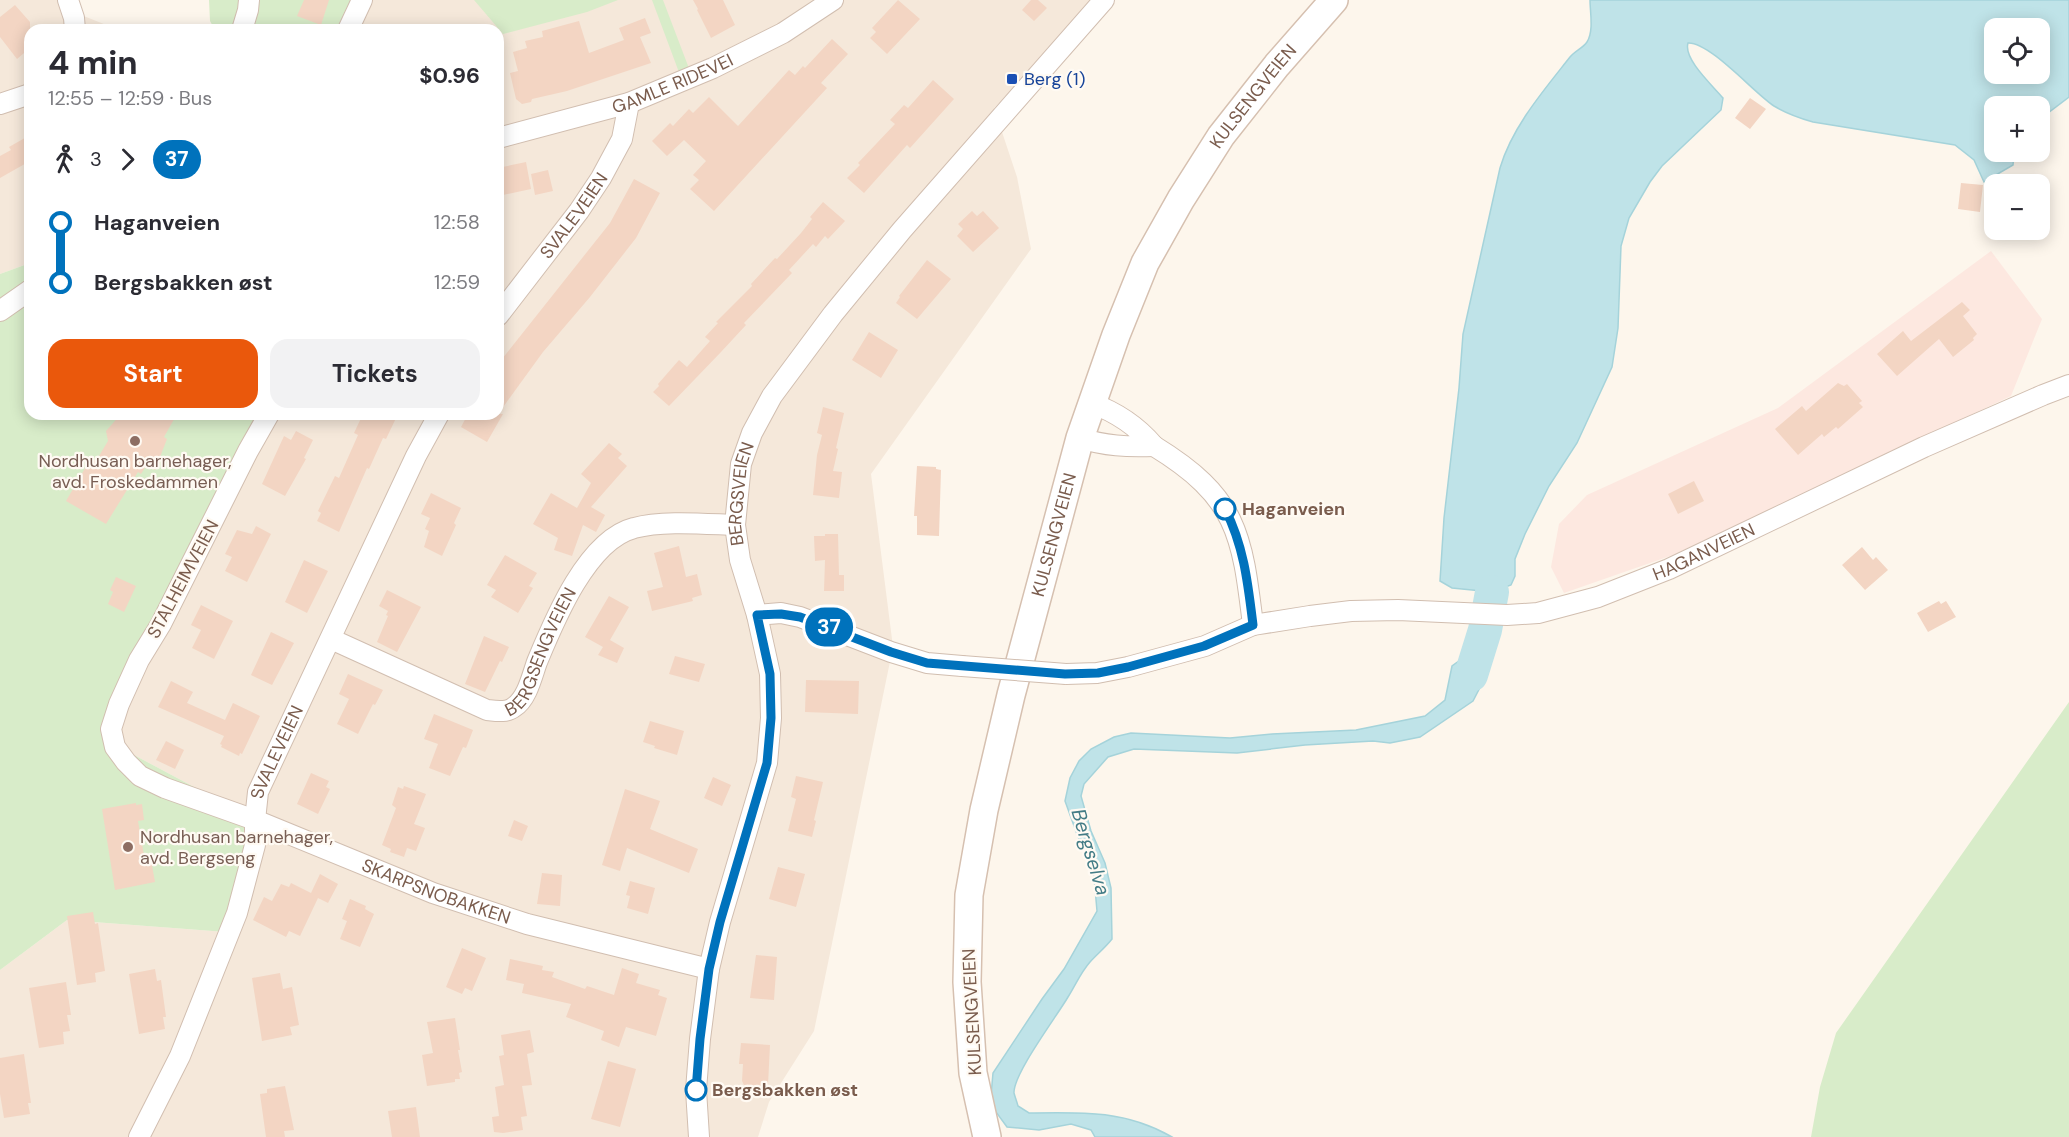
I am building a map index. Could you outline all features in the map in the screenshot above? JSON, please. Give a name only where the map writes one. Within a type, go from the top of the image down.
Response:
[{"type":"main road","name":"KULSENGVEIEN","points":[[987,1137],[973,1061],[967,982],[969,895],[984,810],[1008,706],[1080,438],[1091,403],[1145,263],[1181,199],[1221,136],[1277,65],[1334,0]]},
{"type":"street","points":[[68,0],[74,24]]},
{"type":"street","points":[[244,24],[249,0]]},
{"type":"street","points":[[351,24],[362,0]]},
{"type":"street","name":"GAMLE RIDEVEI","points":[[504,136],[629,103],[713,68],[783,33],[833,0]]},
{"type":"street","name":"BERGSVEIEN","points":[[699,1137],[696,1090],[709,969],[720,922],[767,763],[771,718],[770,674],[757,615],[740,560],[735,525],[741,464],[752,433],[772,396],[833,314],[902,230],[1104,0]]},
{"type":"street","points":[[0,104],[24,96]]},
{"type":"street","name":"SVALEVEIEN","points":[[504,308],[579,211],[601,178],[622,139],[629,103]]},
{"type":"street","points":[[0,311],[24,294]]},
{"type":"street","name":"HAGANVEIEN","points":[[757,615],[781,614],[800,617],[891,652],[927,663],[1065,674],[1098,673],[1128,667],[1204,646],[1253,625],[1351,611],[1398,610],[1507,615],[1538,613],[1598,597],[1642,581],[1914,452],[2043,394],[2069,385]]},
{"type":"street","points":[[1091,403],[1111,411],[1142,431],[1154,446],[1198,476],[1215,494],[1235,529],[1242,550],[1253,625]]},
{"type":"street","name":"STALHEIMVEIEN","points":[[115,747],[111,729],[119,704],[135,669],[161,624],[266,420]]},
{"type":"street","name":"SVALEVEIEN","points":[[140,1137],[180,1056],[237,913],[255,845],[258,792],[416,456],[436,420]]},
{"type":"street","points":[[1080,438],[1097,444],[1119,447],[1154,446]]},
{"type":"street","name":"BERGSENGVEIEN","points":[[331,639],[488,710],[503,711],[515,707],[524,694],[548,636],[570,593],[592,557],[614,536],[633,528],[666,524],[735,525]]},
{"type":"street","name":"SKARPSNOBAKKEN","points":[[115,747],[140,776],[165,788],[255,820],[443,897],[526,924],[709,969]]},
{"type":"shaded area","points":[[0,0],[66,0],[71,11],[104,24],[24,24],[24,265],[0,274]]},
{"type":"shaded area","points":[[358,0],[1099,0],[994,108],[1017,177],[1031,249],[871,474],[893,647],[814,1031],[769,1102],[758,1137],[0,1137],[0,970],[67,920],[226,932],[267,826],[106,740],[258,420],[504,420],[504,24],[347,24]]},
{"type":"shaded area","points":[[1991,251],[2042,319],[2011,396],[1673,555],[1564,593],[1551,567],[1559,524],[1587,495],[1778,408]]},
{"type":"green space","points":[[209,0],[358,0],[347,24],[212,24]]},
{"type":"green space","points":[[474,0],[618,0],[587,12],[504,34],[504,24],[494,24]]},
{"type":"green space","points":[[652,0],[663,0],[690,71],[680,75]]},
{"type":"green space","points":[[24,265],[24,420],[258,420],[106,740],[267,826],[226,932],[67,920],[0,970],[0,274]]},
{"type":"green space","points":[[2069,702],[2069,1137],[1811,1137],[1820,1087],[1836,1033]]},
{"type":"water","points":[[1590,0],[2069,0],[2069,97],[2050,111],[2050,96],[1984,96],[1984,162],[2013,162],[2013,165],[1998,174],[1984,174],[1984,182],[1974,160],[1955,145],[1813,122],[1798,117],[1765,100],[1720,59],[1697,45],[1688,43],[1690,57],[1694,64],[1723,98],[1721,110],[1662,166],[1629,218],[1621,246],[1618,328],[1612,367],[1577,443],[1549,486],[1525,534],[1515,559],[1515,576],[1511,585],[1492,592],[1452,588],[1440,581],[1444,518],[1463,334],[1500,168],[1512,138],[1530,110],[1570,57],[1587,42],[1591,27]]},
{"type":"water","points":[[1478,629],[1491,630],[1488,643],[1489,670],[1473,701],[1420,737],[1390,743],[1373,741],[1305,745],[1237,753],[1134,749],[1108,757],[1084,784],[1081,796],[1091,831],[1105,863],[1111,888],[1112,939],[1081,975],[1020,1073],[1014,1093],[1018,1106],[1029,1113],[1085,1113],[1120,1117],[1154,1128],[1172,1137],[1095,1137],[1091,1130],[1071,1124],[1039,1130],[1007,1127],[996,1112],[991,1096],[993,1073],[1064,969],[1097,911],[1094,877],[1088,855],[1078,837],[1065,801],[1070,778],[1079,761],[1091,749],[1114,737],[1131,733],[1230,738],[1356,730],[1425,716],[1445,700],[1452,666],[1470,653]]},
{"type":"building","points":[[304,0],[329,0],[321,24],[297,16]]},
{"type":"building","points":[[693,0],[723,0],[735,25],[711,38]]},
{"type":"building","points":[[898,0],[920,19],[887,54],[870,38],[876,32],[872,28]]},
{"type":"building","points":[[1031,0],[1038,0],[1047,8],[1034,21],[1022,10]]},
{"type":"building","points":[[15,5],[30,22],[30,24],[24,24],[24,53],[17,59],[0,37],[0,17]]},
{"type":"building","points":[[645,18],[651,33],[640,37],[651,63],[567,91],[532,99],[531,102],[522,104],[516,99],[510,73],[518,71],[513,52],[527,48],[525,41],[543,37],[542,31],[579,21],[589,53],[624,40],[619,28]]},
{"type":"building","points":[[832,39],[848,54],[821,83],[827,88],[714,211],[690,189],[699,180],[693,175],[706,161],[684,140],[667,156],[652,141],[670,123],[673,126],[689,109],[693,113],[709,97],[738,126],[789,70],[795,75],[803,66],[805,68]]},
{"type":"building","points":[[933,80],[954,99],[910,148],[907,145],[864,193],[847,178],[895,124],[890,120],[904,105],[908,108]]},
{"type":"building","points":[[1750,98],[1766,109],[1750,129],[1735,118]]},
{"type":"building","points":[[24,138],[24,164],[0,178],[0,156],[11,150],[9,147]]},
{"type":"building","points":[[526,162],[531,189],[504,195],[504,167]]},
{"type":"building","points":[[548,170],[553,191],[535,195],[531,174]]},
{"type":"building","points":[[634,179],[660,193],[636,238],[543,352],[504,406],[504,356],[610,223]]},
{"type":"building","points":[[1961,183],[1983,185],[1980,212],[1958,209]]},
{"type":"building","points":[[823,202],[845,221],[828,239],[825,236],[816,247],[813,244],[789,270],[792,273],[744,323],[746,325],[669,406],[653,392],[659,386],[658,384],[679,360],[687,367],[710,341],[705,337],[718,323],[716,322],[801,233],[812,219],[810,217]]},
{"type":"building","points":[[972,211],[977,216],[983,211],[999,228],[973,252],[957,236],[963,229],[958,224]]},
{"type":"building","points":[[927,260],[951,279],[917,319],[896,303]]},
{"type":"building","points":[[1962,302],[1970,310],[1963,316],[1977,334],[1974,340],[1953,357],[1939,339],[1897,376],[1877,354],[1903,331],[1911,341]]},
{"type":"building","points":[[869,332],[898,350],[881,378],[852,360]]},
{"type":"building","points":[[1838,383],[1844,386],[1847,384],[1862,401],[1859,403],[1863,407],[1838,429],[1836,427],[1824,437],[1822,434],[1798,455],[1775,429],[1802,406],[1806,411]]},
{"type":"building","points":[[823,407],[844,413],[833,471],[842,472],[839,498],[813,495],[817,455],[822,435],[817,433]]},
{"type":"building","points":[[116,420],[174,420],[164,437],[167,439],[155,470],[146,466],[141,474],[138,472],[106,524],[66,501],[91,458],[96,461],[108,441],[106,431]]},
{"type":"building","points":[[360,420],[395,420],[386,439],[383,438],[369,469],[367,468],[339,532],[317,521],[321,513],[318,511],[335,476],[339,478],[358,435],[354,433]]},
{"type":"building","points":[[465,420],[500,420],[487,442],[461,427]]},
{"type":"building","points":[[296,431],[313,440],[304,458],[306,459],[285,496],[262,484],[284,436],[291,440]]},
{"type":"building","points":[[609,443],[622,454],[618,458],[627,466],[591,507],[605,515],[596,532],[583,525],[572,556],[554,550],[558,538],[533,524],[551,493],[577,508],[591,483],[581,474]]},
{"type":"building","points":[[917,466],[936,467],[941,470],[939,536],[917,535],[917,516],[914,516]]},
{"type":"building","points":[[1694,481],[1704,501],[1678,514],[1668,494]]},
{"type":"building","points":[[431,493],[461,508],[442,556],[424,547],[429,531],[425,529],[430,518],[421,514]]},
{"type":"building","points":[[256,526],[271,534],[247,582],[225,571],[232,557],[225,554],[237,530],[252,534]]},
{"type":"building","points":[[825,534],[838,534],[839,575],[844,575],[844,591],[824,591],[825,560],[815,561],[814,536],[825,536]]},
{"type":"building","points":[[679,546],[686,577],[697,574],[702,595],[692,598],[693,601],[652,611],[647,591],[663,587],[654,553]]},
{"type":"building","points":[[1862,547],[1873,560],[1876,557],[1888,570],[1865,590],[1842,565]]},
{"type":"building","points":[[505,555],[537,573],[529,586],[533,588],[518,613],[491,597],[496,590],[487,585]]},
{"type":"building","points":[[304,560],[328,571],[307,613],[285,602]]},
{"type":"building","points":[[116,577],[136,586],[124,612],[108,604],[113,592],[110,590]]},
{"type":"building","points":[[387,590],[421,607],[397,652],[377,642],[388,616],[386,615],[388,611],[379,606]]},
{"type":"building","points":[[609,596],[629,607],[610,640],[624,648],[617,663],[598,655],[603,647],[585,637]]},
{"type":"building","points":[[1939,601],[1941,604],[1946,601],[1956,617],[1928,632],[1917,613]]},
{"type":"building","points":[[201,605],[233,621],[214,659],[192,648],[201,630],[191,625]]},
{"type":"building","points":[[271,632],[294,643],[272,685],[251,675]]},
{"type":"building","points":[[484,636],[509,647],[485,692],[465,684]]},
{"type":"building","points":[[675,656],[705,664],[699,682],[669,674]]},
{"type":"building","points":[[348,674],[383,690],[358,734],[337,724],[349,699],[339,694]]},
{"type":"building","points":[[806,680],[859,681],[858,714],[805,712]]},
{"type":"building","points":[[171,681],[193,692],[187,703],[225,720],[233,703],[260,716],[242,754],[240,753],[239,756],[221,747],[224,736],[158,707]]},
{"type":"building","points":[[434,714],[473,730],[450,776],[429,768],[438,744],[424,739]]},
{"type":"building","points":[[650,721],[684,731],[677,755],[643,742]]},
{"type":"building","points":[[166,741],[184,750],[175,769],[156,760]]},
{"type":"building","points":[[311,773],[329,781],[326,787],[330,789],[318,814],[297,804]]},
{"type":"building","points":[[796,776],[823,782],[812,837],[788,831],[796,799],[791,797]]},
{"type":"building","points":[[713,777],[731,785],[722,806],[704,798]]},
{"type":"building","points":[[404,786],[426,794],[414,824],[425,828],[416,851],[407,848],[404,857],[390,852],[391,849],[382,845],[396,808],[392,805],[398,787],[403,789]]},
{"type":"building","points":[[625,789],[660,801],[650,829],[698,849],[689,873],[627,848],[620,871],[602,865]]},
{"type":"building","points":[[136,803],[136,805],[142,804],[144,820],[138,821],[145,861],[151,860],[155,882],[115,890],[102,809]]},
{"type":"building","points":[[514,820],[528,826],[522,841],[508,836]]},
{"type":"building","points":[[778,867],[805,874],[796,907],[769,899]]},
{"type":"building","points":[[542,873],[562,875],[560,906],[537,904]]},
{"type":"building","points":[[320,874],[338,884],[328,903],[318,898],[300,936],[289,931],[286,937],[253,920],[264,897],[272,901],[281,884],[289,887],[291,883],[311,893]]},
{"type":"building","points":[[630,881],[655,888],[648,914],[627,908],[630,896],[626,895]]},
{"type":"building","points":[[350,899],[366,906],[365,909],[374,914],[360,947],[340,939],[347,921],[342,919]]},
{"type":"building","points":[[93,912],[95,924],[98,923],[105,971],[95,973],[96,982],[77,985],[67,916]]},
{"type":"building","points":[[462,948],[486,958],[472,991],[465,988],[462,994],[446,987]]},
{"type":"building","points":[[756,955],[777,957],[774,1000],[750,998]]},
{"type":"building","points":[[510,959],[543,966],[542,970],[554,972],[552,977],[585,989],[587,986],[614,995],[622,968],[639,974],[636,983],[660,990],[658,995],[667,998],[656,1036],[626,1027],[619,1047],[601,1040],[604,1031],[566,1017],[571,1004],[522,993],[524,984],[506,980]]},
{"type":"building","points":[[155,969],[157,981],[161,980],[166,1017],[163,1017],[165,1029],[139,1034],[129,974]]},
{"type":"building","points":[[280,973],[283,989],[292,987],[299,1025],[290,1027],[292,1035],[262,1041],[252,978]]},
{"type":"building","points":[[66,982],[71,1015],[67,1015],[70,1031],[63,1032],[64,1044],[39,1048],[29,988]]},
{"type":"building","points":[[455,1018],[462,1072],[459,1073],[460,1079],[455,1079],[455,1082],[427,1086],[422,1055],[433,1053],[427,1022]]},
{"type":"building","points":[[530,1030],[534,1052],[527,1054],[532,1085],[522,1086],[527,1116],[521,1117],[523,1130],[494,1132],[492,1117],[499,1116],[495,1087],[504,1085],[499,1056],[504,1055],[501,1035]]},
{"type":"building","points":[[741,1043],[770,1045],[768,1085],[766,1085],[765,1094],[748,1093],[742,1081],[743,1064],[739,1064]]},
{"type":"building","points":[[24,1054],[31,1103],[28,1103],[30,1114],[4,1118],[0,1094],[0,1058]]},
{"type":"building","points":[[608,1061],[636,1069],[620,1127],[591,1119]]},
{"type":"building","points":[[285,1086],[294,1130],[284,1131],[285,1137],[266,1137],[260,1094],[267,1093],[267,1089]]},
{"type":"building","points":[[416,1107],[420,1137],[392,1137],[388,1111]]},
{"type":"waterway","name":"Bergselva","points":[[1471,675],[1485,630],[1492,592]]},
{"type":"bus line","name":"37","points":[[696,1090],[709,969],[720,922],[767,763],[771,718],[770,674],[757,615],[781,614],[800,617],[891,652],[927,663],[1065,674],[1098,673],[1128,667],[1204,646],[1253,625],[1242,550],[1225,509]]},
{"type":"place","name":"Berg (1)","points":[[1012,79]]},
{"type":"place","name":"Nordhusan barnehager, avd. Froskedammen","points":[[135,441]]},
{"type":"place","name":"Haganveien","points":[[1225,509]]},
{"type":"place","name":"Nordhusan barnehager, avd. Bergseng","points":[[128,847]]},
{"type":"place","name":"Bergsbakken øst","points":[[696,1090]]}]
